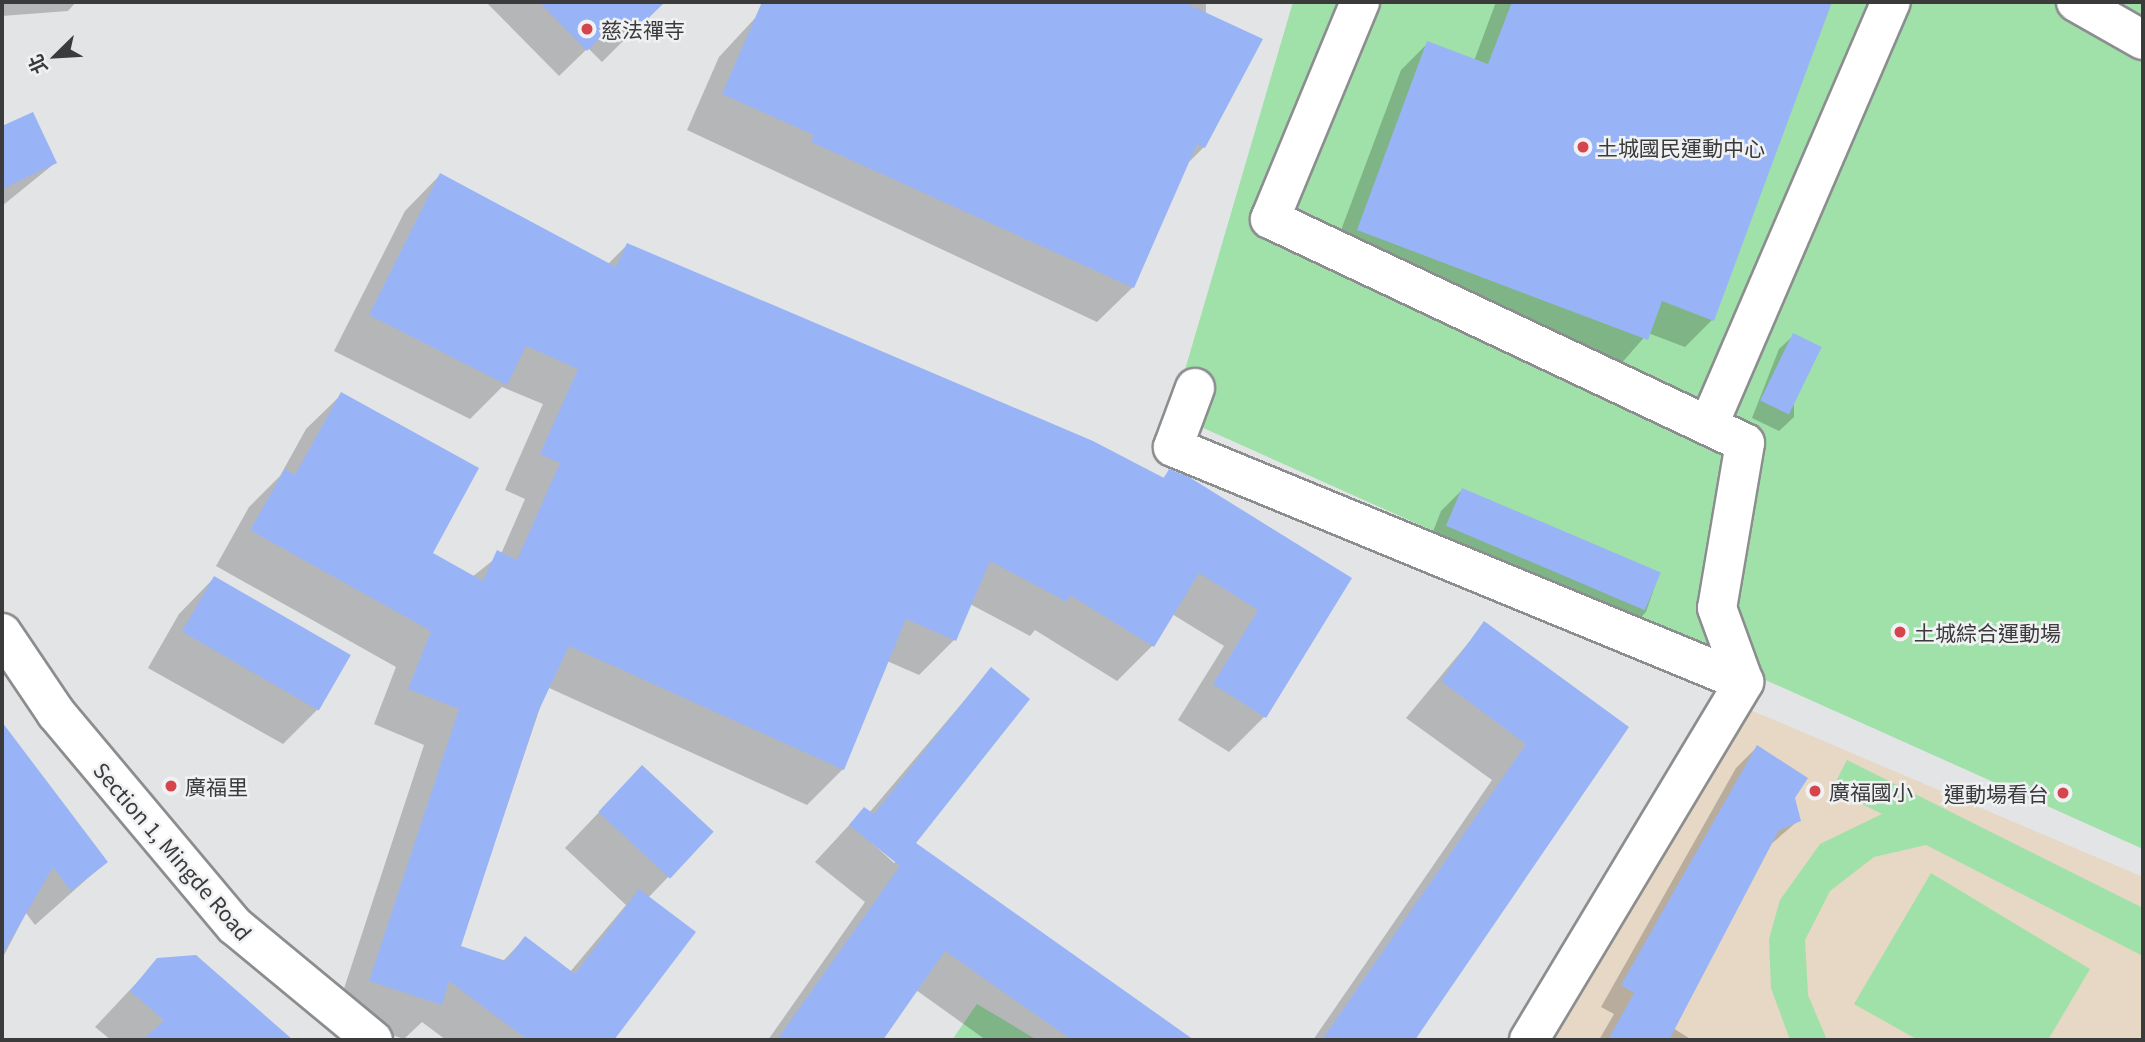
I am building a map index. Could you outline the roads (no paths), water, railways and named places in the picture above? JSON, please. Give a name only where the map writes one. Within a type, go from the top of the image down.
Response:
[{"type":"street","points":[[1360,2],[1270,219],[1745,443],[1717,608],[1744,682]]},
{"type":"street","points":[[1709,424],[1891,2]]},
{"type":"street","points":[[2076,2],[2143,40]]},
{"type":"street","points":[[1195,388],[1172,447],[1744,682]]},
{"type":"street","name":"Section 1, Mingde Road","points":[[2,633],[56,713],[235,926],[373,1040]]},
{"type":"street","points":[[1529,1040],[1744,682]]},
{"type":"place","name":"慈法禪寺","points":[[587,29]]},
{"type":"place","name":"土城國民運動中心","points":[[1583,147]]},
{"type":"place","name":"土城綜合運動場","points":[[1900,632]]},
{"type":"place","name":"廣福里","points":[[171,786]]},
{"type":"place","name":"廣福國小","points":[[1815,791]]},
{"type":"place","name":"運動場看台","points":[[2063,793]]}]
